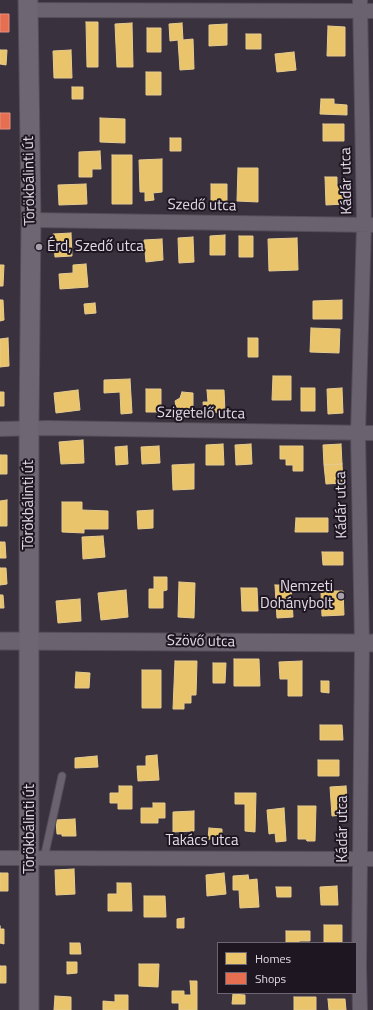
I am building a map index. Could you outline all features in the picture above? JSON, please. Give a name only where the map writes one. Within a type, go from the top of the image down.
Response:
[{"type":"main road","name":"Törökbálinti út","points":[[28,5],[30,220],[30,641],[37,858],[29,1010]]},
{"type":"street","points":[[28,5],[364,8]]},
{"type":"street","name":"Kádár utca","points":[[360,1010],[366,859],[367,643],[358,433],[369,225],[364,8]]},
{"type":"street","name":"Szedő utca","points":[[30,220],[369,225]]},
{"type":"street","name":"Szigetelő utca","points":[[0,429],[29,428],[373,433]]},
{"type":"street","name":"Szövő utca","points":[[0,641],[367,643]]},
{"type":"street","name":"Takács utca","points":[[0,858],[366,859]]},
{"type":"lane","points":[[37,858],[62,776]]},
{"type":"building: Homes","points":[[86,22],[98,22],[98,67],[87,67]]},
{"type":"building: Homes","points":[[132,23],[133,67],[117,67],[115,24]]},
{"type":"building: Homes","points":[[182,23],[183,40],[193,39],[194,69],[180,70],[178,40],[170,41],[169,24]]},
{"type":"building: Homes","points":[[227,24],[227,45],[209,46],[209,25]]},
{"type":"building: Homes","points":[[328,26],[345,27],[345,56],[327,56]]},
{"type":"building: Homes","points":[[147,28],[161,28],[161,52],[147,52]]},
{"type":"building: Homes","points":[[246,34],[261,34],[261,49],[246,49]]},
{"type":"building: Homes","points":[[0,50],[7,50],[6,65],[0,64]]},
{"type":"building: Homes","points":[[71,50],[72,78],[54,78],[53,51]]},
{"type":"building: Homes","points":[[294,52],[296,70],[277,72],[275,54]]},
{"type":"building: Homes","points":[[146,72],[161,72],[161,95],[146,95]]},
{"type":"building: Homes","points":[[72,87],[83,87],[83,99],[72,99]]},
{"type":"building: Homes","points":[[321,99],[334,99],[334,104],[347,105],[347,115],[320,114]]},
{"type":"building: Homes","points":[[100,118],[125,119],[125,143],[100,142]]},
{"type":"building: Homes","points":[[323,124],[344,124],[344,141],[323,141]]},
{"type":"building: Homes","points":[[170,138],[181,138],[181,151],[170,151]]},
{"type":"building: Homes","points":[[100,151],[101,169],[92,169],[92,177],[79,177],[79,152]]},
{"type":"building: Homes","points":[[112,155],[132,155],[132,204],[112,204]]},
{"type":"building: Homes","points":[[162,159],[162,192],[153,193],[154,200],[145,201],[145,192],[140,192],[139,160]]},
{"type":"building: Homes","points":[[238,168],[258,168],[258,202],[237,201]]},
{"type":"building: Homes","points":[[325,177],[337,177],[337,186],[343,186],[344,204],[326,205]]},
{"type":"building: Homes","points":[[86,184],[87,204],[59,205],[58,185]]},
{"type":"building: Homes","points":[[211,184],[227,184],[227,203],[211,203]]},
{"type":"building: Homes","points":[[71,233],[72,256],[55,257],[53,234]]},
{"type":"building: Homes","points":[[225,235],[225,255],[210,255],[210,236]]},
{"type":"building: Homes","points":[[239,236],[253,236],[253,257],[239,257]]},
{"type":"building: Homes","points":[[193,237],[194,262],[179,263],[178,238]]},
{"type":"building: Homes","points":[[297,238],[298,270],[269,271],[268,239]]},
{"type":"building: Homes","points":[[162,239],[163,260],[146,262],[144,240]]},
{"type":"building: Homes","points":[[86,264],[88,287],[60,289],[59,274],[73,273],[73,265]]},
{"type":"building: Homes","points":[[0,265],[4,265],[3,286],[0,286]]},
{"type":"building: Homes","points":[[0,300],[3,300],[4,320],[0,321]]},
{"type":"building: Homes","points":[[342,300],[342,319],[313,319],[313,301]]},
{"type":"building: Homes","points":[[95,303],[96,313],[85,314],[84,304]]},
{"type":"building: Homes","points":[[311,328],[340,329],[339,353],[310,352]]},
{"type":"building: Homes","points":[[8,338],[9,366],[0,367],[0,339]]},
{"type":"building: Homes","points":[[248,338],[258,338],[258,357],[248,357]]},
{"type":"building: Homes","points":[[273,376],[291,376],[291,400],[272,400]]},
{"type":"building: Homes","points":[[130,379],[132,413],[121,414],[120,392],[104,393],[104,380]]},
{"type":"building: Homes","points":[[301,388],[315,388],[315,411],[301,411]]},
{"type":"building: Homes","points":[[342,388],[343,413],[328,414],[327,389]]},
{"type":"building: Homes","points":[[146,389],[161,389],[161,412],[146,412]]},
{"type":"building: Homes","points":[[78,390],[80,410],[56,413],[54,393]]},
{"type":"building: Homes","points":[[207,390],[224,390],[225,412],[204,413],[203,402],[208,402]]},
{"type":"building: Homes","points":[[0,392],[4,392],[4,406],[0,406]]},
{"type":"building: Homes","points":[[182,392],[193,393],[193,413],[181,412],[176,406],[175,401],[180,398]]},
{"type":"building: Homes","points":[[83,440],[84,463],[61,464],[59,442]]},
{"type":"building: Homes","points":[[223,444],[224,465],[206,465],[206,445]]},
{"type":"building: Homes","points":[[251,444],[252,464],[236,465],[235,445]]},
{"type":"building: Homes","points":[[341,444],[342,464],[324,465],[323,445]]},
{"type":"building: Homes","points":[[127,446],[128,464],[116,465],[115,447]]},
{"type":"building: Homes","points":[[159,446],[160,463],[142,464],[141,447]]},
{"type":"building: Homes","points":[[280,446],[303,446],[303,471],[293,471],[293,465],[286,465],[286,459],[280,459]]},
{"type":"building: Homes","points":[[0,455],[7,455],[7,474],[0,474]]},
{"type":"building: Homes","points":[[194,464],[194,489],[173,490],[172,465]]},
{"type":"building: Homes","points":[[342,464],[343,483],[326,484],[324,465]]},
{"type":"building: Homes","points":[[7,500],[7,526],[0,526],[0,501]]},
{"type":"building: Homes","points":[[62,502],[82,502],[82,510],[108,511],[108,529],[84,529],[84,533],[62,532]]},
{"type":"building: Homes","points":[[153,510],[153,528],[138,529],[137,511]]},
{"type":"building: Homes","points":[[296,518],[328,518],[328,532],[295,532]]},
{"type":"building: Homes","points":[[103,536],[105,557],[83,559],[82,537]]},
{"type":"building: Homes","points":[[0,542],[5,542],[6,558],[0,558]]},
{"type":"building: Homes","points":[[322,552],[343,552],[343,565],[323,565]]},
{"type":"building: Homes","points":[[0,568],[6,568],[7,584],[0,585]]},
{"type":"building: Homes","points":[[154,577],[167,577],[167,590],[163,591],[163,608],[149,608],[149,589],[154,589]]},
{"type":"building: Homes","points":[[179,582],[195,583],[194,618],[178,617]]},
{"type":"building: Homes","points":[[275,585],[291,585],[293,617],[277,618]]},
{"type":"building: Homes","points":[[241,588],[257,588],[258,611],[242,611]]},
{"type":"building: Homes","points":[[126,590],[128,617],[101,620],[98,593]]},
{"type":"building: Homes","points":[[321,591],[343,591],[344,615],[322,616]]},
{"type":"building: Homes","points":[[0,595],[3,595],[4,608],[0,608]]},
{"type":"building: Homes","points":[[80,599],[81,621],[58,623],[56,601]]},
{"type":"building: Homes","points":[[234,659],[259,659],[260,686],[234,686]]},
{"type":"building: Homes","points":[[175,661],[197,661],[196,695],[191,695],[191,703],[184,703],[184,709],[173,709]]},
{"type":"building: Homes","points":[[302,661],[302,696],[288,696],[288,679],[280,679],[279,662]]},
{"type":"building: Homes","points":[[213,663],[226,663],[225,683],[213,683]]},
{"type":"building: Homes","points":[[142,670],[161,670],[161,708],[142,708]]},
{"type":"building: Homes","points":[[76,672],[90,673],[89,688],[75,688]]},
{"type":"building: Homes","points":[[321,681],[329,681],[329,693],[321,692]]},
{"type":"building: Homes","points":[[320,725],[342,725],[343,740],[320,740]]},
{"type":"building: Homes","points":[[157,755],[159,780],[138,781],[137,766],[146,766],[146,756]]},
{"type":"building: Homes","points":[[97,756],[98,767],[75,768],[75,758]]},
{"type":"building: Homes","points":[[318,760],[339,760],[339,776],[318,776]]},
{"type":"building: Homes","points":[[119,786],[132,786],[132,809],[118,809],[118,803],[110,803],[110,793],[119,793]]},
{"type":"building: Homes","points":[[346,786],[347,800],[342,801],[343,815],[332,816],[330,787]]},
{"type":"building: Homes","points":[[235,793],[256,793],[255,832],[245,831],[245,804],[235,804]]},
{"type":"building: Homes","points":[[153,803],[165,803],[165,818],[158,818],[158,823],[141,823],[141,808],[153,808]]},
{"type":"building: Homes","points":[[298,806],[316,806],[315,841],[298,839]]},
{"type":"building: Homes","points":[[284,808],[286,841],[276,842],[275,833],[269,834],[267,810]]},
{"type":"building: Homes","points":[[194,811],[194,831],[173,832],[173,812]]},
{"type":"building: Homes","points":[[75,819],[76,836],[62,836],[62,834],[57,834],[56,820]]},
{"type":"building: Homes","points":[[209,828],[222,829],[222,840],[208,839]]},
{"type":"building: Homes","points":[[74,869],[75,894],[56,895],[55,870]]},
{"type":"building: Homes","points":[[0,873],[8,873],[8,891],[0,891]]},
{"type":"building: Homes","points":[[224,873],[226,894],[207,896],[206,875]]},
{"type":"building: Homes","points":[[248,875],[249,880],[257,879],[259,907],[240,908],[239,890],[233,890],[233,876]]},
{"type":"building: Homes","points":[[117,883],[131,883],[132,911],[108,911],[108,894],[117,894]]},
{"type":"building: Homes","points":[[337,886],[338,905],[321,905],[320,887]]},
{"type":"building: Homes","points":[[276,887],[291,887],[291,897],[277,897]]},
{"type":"building: Homes","points":[[144,896],[165,896],[166,917],[144,917]]},
{"type":"building: Homes","points":[[184,918],[184,928],[177,928],[177,919]]},
{"type":"building: Homes","points":[[324,925],[342,925],[342,942],[324,942]]},
{"type":"building: Homes","points":[[0,929],[4,929],[4,944],[0,943]]},
{"type":"building: Homes","points":[[286,931],[310,931],[310,941],[286,942]]},
{"type":"building: Homes","points":[[70,943],[80,943],[81,954],[70,954]]},
{"type":"building: Homes","points":[[67,962],[77,962],[77,973],[67,974]]},
{"type":"building: Homes","points":[[139,964],[159,964],[158,987],[139,986]]},
{"type":"building: Homes","points":[[0,966],[6,966],[6,983],[0,983]]},
{"type":"building: Homes","points":[[190,981],[197,981],[197,1010],[179,1010],[179,1003],[172,1003],[172,991],[184,991],[184,995],[191,995]]},
{"type":"building: Homes","points":[[233,994],[245,995],[245,1004],[232,1004]]},
{"type":"building: Homes","points":[[115,995],[128,995],[128,1010],[103,1010],[103,1001],[115,1002]]},
{"type":"building: Homes","points":[[55,996],[71,997],[71,1010],[54,1010]]},
{"type":"building: Homes","points":[[294,997],[316,997],[316,1010],[294,1010]]},
{"type":"building: Homes","points":[[328,999],[345,999],[346,1010],[329,1010]]},
{"type":"building: Shops","points":[[0,14],[9,14],[9,32],[0,32]]},
{"type":"building: Shops","points":[[0,113],[10,113],[10,129],[0,129]]},
{"type":"place","name":"Érd, Szedő utca","points":[[39,247]]},
{"type":"place","name":"Nemzeti Dohánybolt","points":[[341,596]]}]
